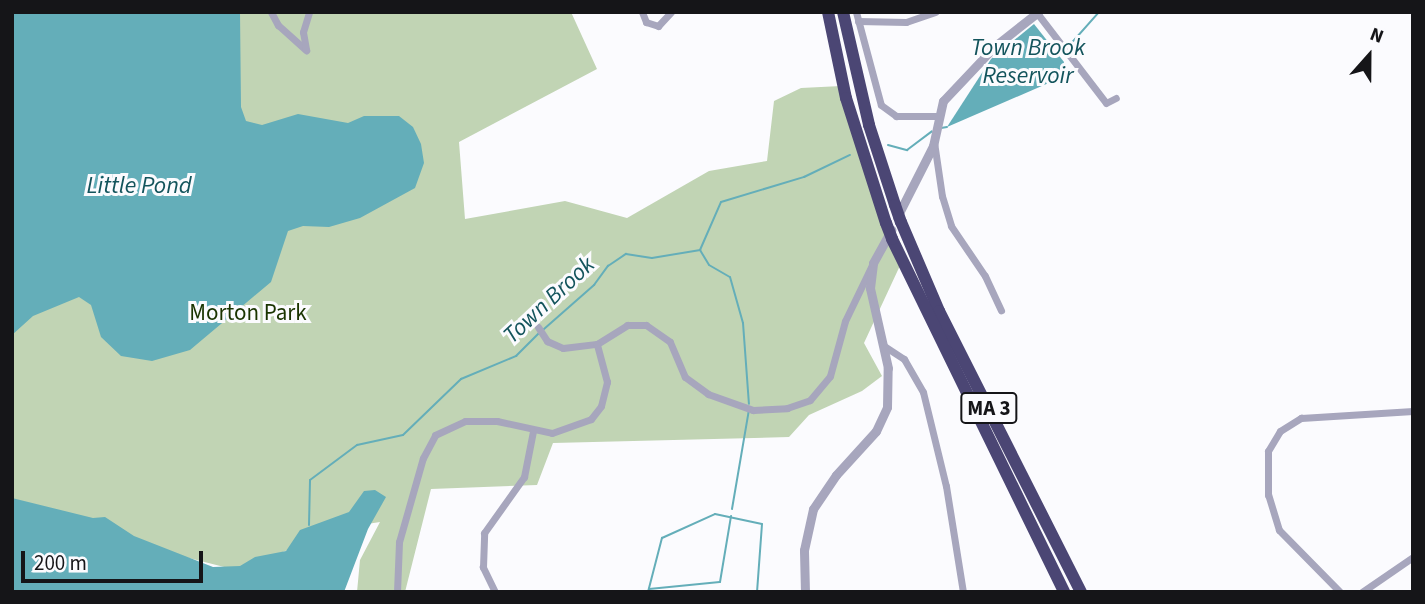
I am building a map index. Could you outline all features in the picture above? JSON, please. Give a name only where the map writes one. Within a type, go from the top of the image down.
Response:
[{"type":"highway","name":"MA 3","points":[[828,12],[861,151],[892,239],[1065,592]]},
{"type":"highway","name":"MA 3","points":[[843,12],[869,125],[901,222],[940,311],[1081,592]]},
{"type":"street","points":[[271,12],[278,25],[306,50],[303,32],[309,12]]},
{"type":"street","points":[[642,12],[646,22],[658,26],[671,12]]},
{"type":"street","points":[[935,12],[906,22],[857,17],[881,105],[896,116],[936,119]]},
{"type":"street","points":[[1001,311],[985,276],[951,226],[934,139],[936,119],[953,89],[1006,36],[1038,13],[1106,103],[1116,98]]},
{"type":"street","points":[[538,327],[542,335],[563,348],[597,344],[627,325],[652,327],[674,348],[690,383],[748,410],[796,406],[820,392],[835,365],[845,321],[934,139]]},
{"type":"street","points":[[805,592],[804,550],[813,509],[836,475],[876,431],[887,407],[889,384],[884,346],[871,302],[873,263]]},
{"type":"street","points":[[397,592],[399,542],[423,458],[435,435],[449,426],[477,420],[533,431],[565,430],[598,411],[607,379],[597,344]]},
{"type":"street","points":[[884,346],[904,359],[923,392],[946,486],[963,592]]},
{"type":"street","points":[[1340,592],[1279,530],[1269,505],[1268,451],[1280,431],[1301,418],[1413,411]]},
{"type":"street","points":[[495,592],[483,568],[484,533],[524,477],[533,431]]},
{"type":"street","points":[[1362,592],[1413,557]]},
{"type":"green space","name":"Morton Park","points":[[41,12],[571,12],[597,69],[459,142],[465,219],[565,201],[627,218],[709,171],[767,161],[774,101],[801,88],[841,86],[904,257],[864,343],[882,376],[862,391],[809,415],[789,437],[553,443],[537,485],[431,489],[405,592],[357,592],[360,560],[380,522],[348,527],[236,570],[12,513],[12,26]]},
{"type":"water","name":"Little Pond","points":[[12,12],[240,12],[241,107],[246,121],[262,125],[298,114],[348,123],[364,116],[399,116],[413,127],[421,144],[424,163],[415,188],[360,218],[329,227],[303,226],[288,231],[271,282],[190,350],[152,361],[121,356],[101,337],[91,305],[79,297],[33,316],[12,335]]},
{"type":"water","name":"Town Brook Reservoir","points":[[1034,24],[1064,62],[1061,73],[1051,82],[947,127],[991,59]]},
{"type":"water","points":[[375,490],[386,497],[368,529],[344,592],[12,592],[12,498],[93,518],[105,517],[134,536],[213,567],[240,566],[255,557],[286,551],[300,530],[349,512],[364,491]]},
{"type":"waterway","name":"Town Brook","points":[[1068,47],[1099,12]]},
{"type":"waterway","name":"Town Brook","points":[[941,128],[947,127]]},
{"type":"waterway","name":"Town Brook","points":[[888,145],[907,150],[932,131]]},
{"type":"waterway","name":"Town Brook","points":[[544,329],[594,285],[608,266],[626,254],[652,258],[700,250],[721,202],[804,177],[850,155]]},
{"type":"waterway","points":[[700,250],[709,265],[730,277],[743,323],[749,404]]},
{"type":"waterway","name":"Town Brook","points":[[309,525],[310,480],[357,445],[403,435],[461,379],[516,356],[540,332]]},
{"type":"waterway","points":[[732,509],[749,410]]},
{"type":"waterway","points":[[648,592],[662,538],[715,514],[762,524],[757,592]]},
{"type":"waterway","points":[[649,589],[720,582],[731,516]]}]
